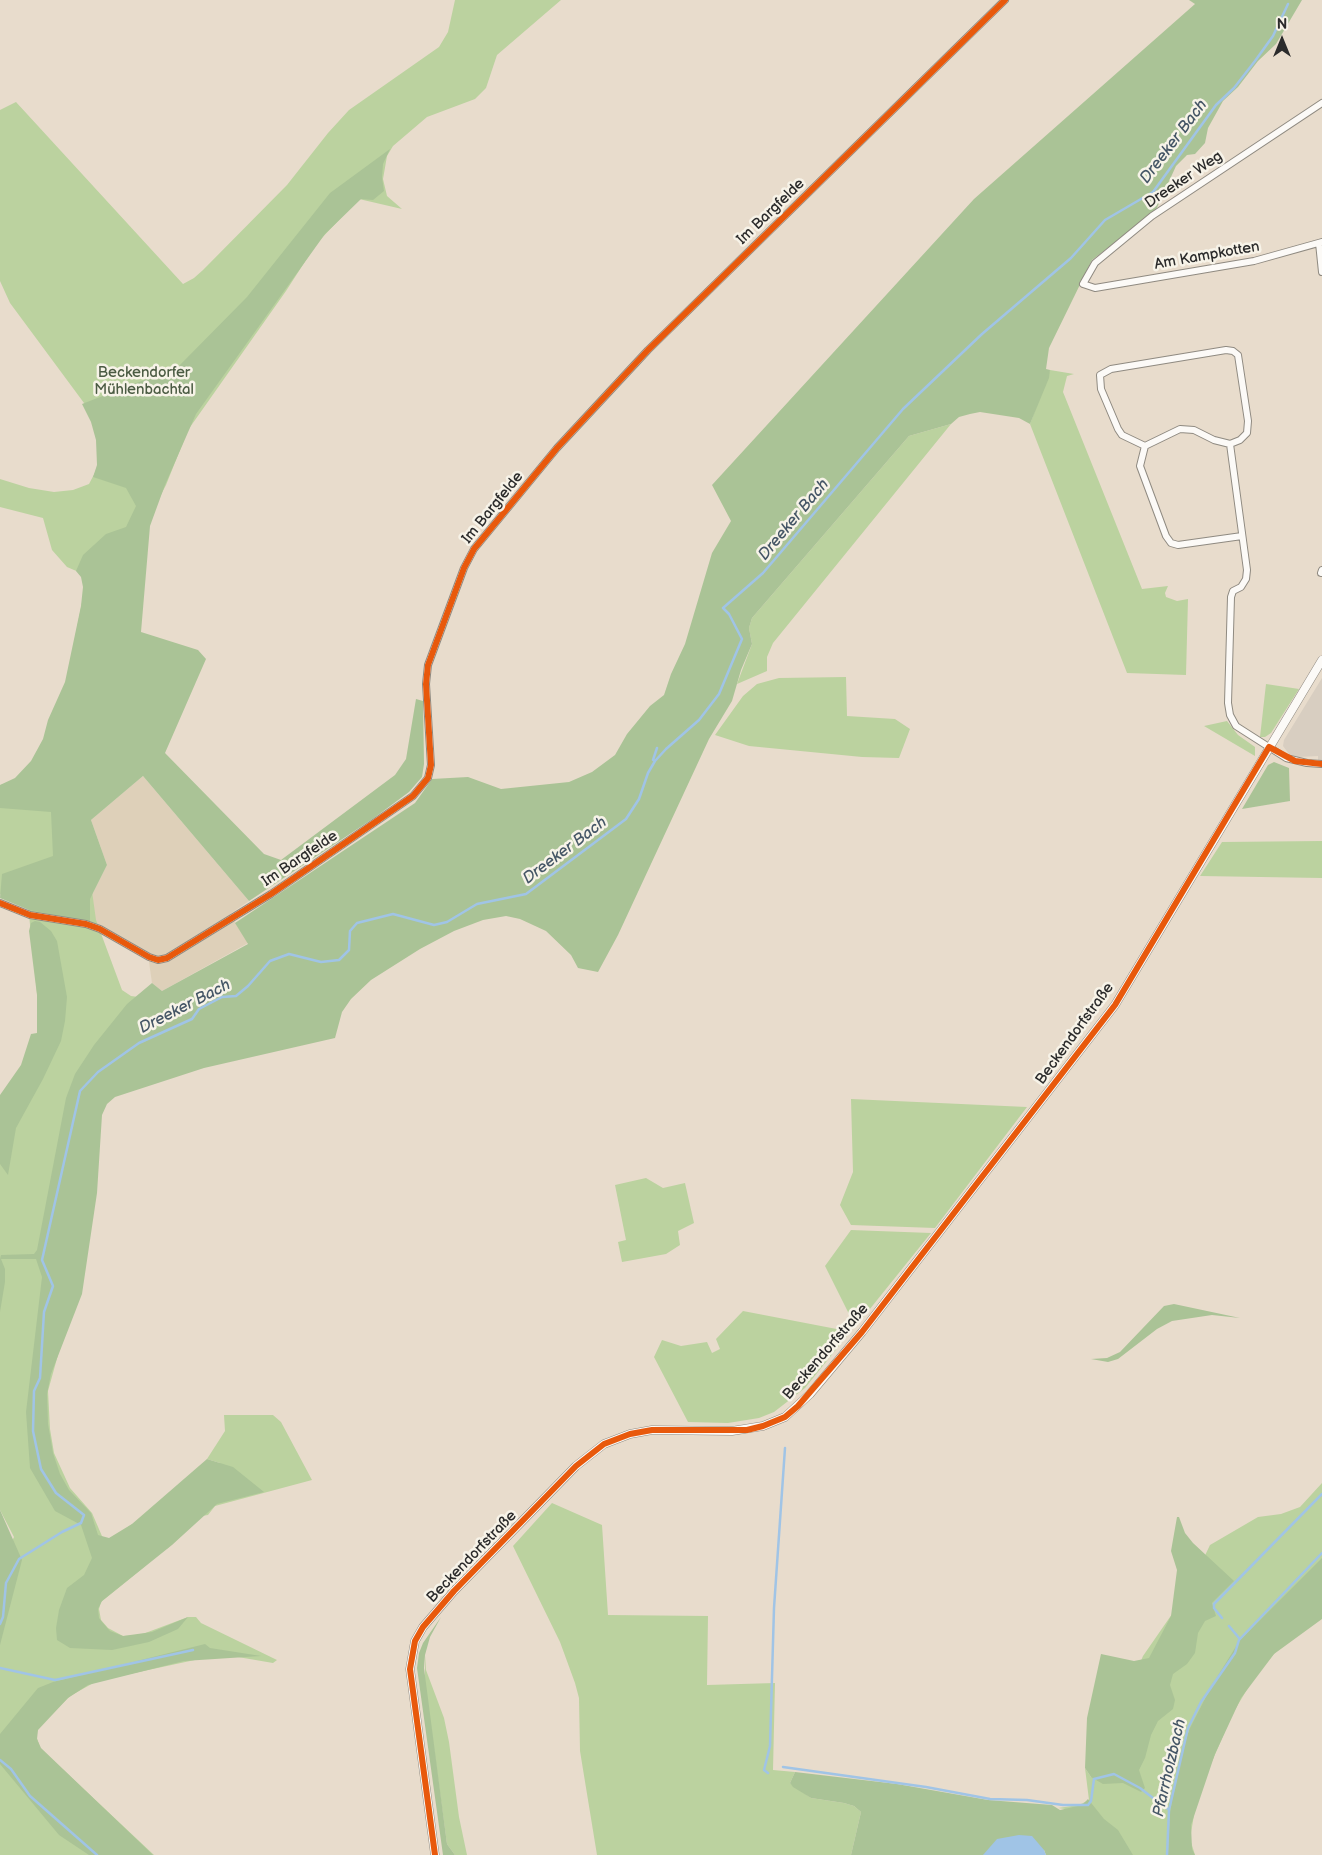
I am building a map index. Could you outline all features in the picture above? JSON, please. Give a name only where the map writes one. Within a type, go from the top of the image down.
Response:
[{"type":"street","name":"Im Bargfelde","points":[[0,903],[30,916],[86,924],[100,929],[150,957],[158,960],[167,958],[179,953],[271,894],[413,796],[428,778],[431,765],[426,684],[428,665],[464,568],[474,549],[557,448],[648,350],[1005,0]]},
{"type":"street","name":"Dreeker Weg","points":[[1095,288],[1083,284],[1094,263],[1152,216],[1322,103]]},
{"type":"street","name":"Am Kampkotten","points":[[1095,288],[1254,262],[1320,243]]},
{"type":"street","points":[[1320,243],[1322,272]]},
{"type":"street","points":[[1145,446],[1122,435],[1118,429],[1101,389],[1100,374],[1111,369],[1226,350],[1238,355],[1241,363],[1248,421],[1247,433],[1240,440],[1230,444],[1214,440],[1188,429],[1180,429],[1145,446],[1141,459],[1141,472],[1166,536],[1171,543],[1178,545],[1242,536]]},
{"type":"street","points":[[1230,444],[1247,570],[1246,579],[1241,587],[1233,591],[1231,597],[1228,703],[1236,726],[1269,748],[1292,760],[1322,764]]},
{"type":"street","name":"Beckendorfstraße","points":[[435,1855],[410,1669],[413,1648],[423,1626],[454,1591],[576,1466],[604,1444],[645,1431],[732,1431],[763,1426],[785,1416],[810,1394],[862,1332],[1115,1005],[1322,660]]},
{"type":"shaded area","points":[[1322,678],[1322,761],[1318,761],[1318,756],[1298,757],[1289,754],[1283,746],[1284,740]]},
{"type":"shaded area","points":[[143,776],[249,901],[230,914],[248,943],[162,991],[152,983],[149,962],[151,954],[90,922],[90,899],[107,865],[91,820]]},
{"type":"green space","name":"Beckendorfer Mühlenbachtal","points":[[455,0],[561,0],[497,55],[486,88],[475,99],[427,117],[393,146],[387,156],[383,179],[387,196],[402,209],[359,199],[317,243],[286,291],[188,430],[166,485],[151,514],[87,807],[91,884],[96,920],[122,990],[131,996],[146,998],[101,1094],[61,1344],[48,1391],[50,1429],[54,1453],[70,1488],[92,1513],[105,1543],[220,1463],[207,1459],[225,1431],[224,1415],[273,1415],[281,1422],[312,1480],[215,1506],[208,1515],[196,1517],[168,1548],[156,1554],[144,1567],[101,1602],[99,1609],[101,1620],[108,1628],[123,1636],[140,1635],[188,1617],[196,1617],[201,1623],[277,1660],[273,1663],[232,1656],[204,1658],[97,1681],[70,1696],[38,1728],[36,1735],[40,1748],[154,1855],[0,1855],[0,1567],[14,1537],[0,1510],[0,1104],[26,1070],[38,1029],[39,1013],[28,905],[0,894],[0,785],[13,782],[29,767],[44,743],[67,679],[85,587],[81,573],[67,567],[52,550],[43,518],[0,507],[0,479],[29,488],[54,492],[73,490],[89,484],[99,465],[98,443],[93,423],[84,403],[10,303],[0,281],[0,110],[16,102],[183,284],[203,270],[287,185],[328,133],[349,110],[439,47],[448,32]]},
{"type":"green space","points":[[1189,0],[1302,0],[1276,44],[1258,61],[1238,87],[1223,101],[1208,128],[1205,143],[1195,154],[1187,155],[1176,166],[1155,212],[1092,260],[1049,348],[1046,369],[1050,370],[1049,378],[1030,424],[1019,418],[980,412],[959,417],[951,424],[909,436],[752,618],[749,628],[752,644],[741,670],[732,701],[709,739],[618,935],[598,972],[578,968],[571,955],[546,931],[520,919],[506,916],[483,920],[454,931],[420,949],[371,980],[351,999],[342,1012],[335,1038],[204,1068],[115,1097],[107,1104],[102,1115],[97,1193],[82,1294],[51,1374],[47,1394],[48,1424],[53,1453],[60,1474],[69,1490],[91,1513],[98,1535],[109,1538],[132,1524],[207,1459],[233,1467],[264,1492],[217,1504],[172,1545],[102,1601],[98,1609],[99,1618],[110,1631],[123,1636],[152,1632],[188,1617],[178,1629],[149,1642],[112,1650],[70,1648],[57,1640],[56,1628],[59,1610],[67,1588],[84,1575],[92,1558],[81,1525],[55,1511],[30,1468],[26,1412],[42,1277],[36,1259],[1,1259],[5,1269],[5,1282],[0,1312],[0,1259],[1,1255],[34,1254],[37,1250],[66,1098],[75,1074],[94,1045],[127,1004],[152,983],[162,991],[248,944],[235,923],[415,803],[432,779],[468,777],[501,789],[569,782],[592,772],[615,755],[627,734],[650,706],[664,695],[671,674],[685,644],[712,553],[731,521],[712,485],[974,199],[1195,4]]},
{"type":"green space","points":[[390,149],[383,164],[384,191],[373,200],[361,199],[325,234],[196,414],[165,485],[150,526],[141,632],[198,650],[206,659],[165,753],[264,854],[281,860],[395,775],[406,759],[416,699],[423,701],[424,764],[422,777],[409,792],[374,818],[249,901],[143,776],[91,820],[107,865],[90,899],[90,922],[29,910],[0,898],[2,874],[53,856],[51,812],[0,808],[0,785],[15,778],[31,761],[43,739],[48,720],[65,682],[81,606],[83,587],[81,577],[76,571],[83,555],[106,534],[126,527],[136,506],[126,488],[93,477],[97,465],[96,440],[91,422],[82,404],[178,367],[247,297],[330,193]]},
{"type":"green space","points":[[1050,370],[1074,374],[1067,376],[1063,392],[1142,589],[1168,586],[1165,593],[1166,597],[1177,601],[1188,599],[1186,675],[1127,673],[1030,424]]},
{"type":"green space","points":[[951,424],[773,643],[767,657],[767,671],[737,684],[752,644],[749,628],[752,618],[909,436]]},
{"type":"green space","points":[[846,677],[847,716],[895,719],[910,729],[899,758],[862,757],[749,746],[715,735],[743,696],[757,684],[779,678]]},
{"type":"green space","points":[[1266,684],[1299,689],[1271,733],[1265,737],[1260,737]]},
{"type":"green space","points":[[1227,721],[1238,735],[1255,747],[1255,756],[1204,726]]},
{"type":"green space","points":[[1274,762],[1289,768],[1290,801],[1242,809],[1268,765]]},
{"type":"green space","points":[[1322,841],[1322,878],[1200,876],[1222,842]]},
{"type":"green space","points":[[35,921],[40,922],[51,931],[57,941],[67,997],[65,1021],[61,1041],[16,1128],[8,1175],[0,1164],[0,1095],[21,1065],[31,1034],[37,1033],[37,995],[29,931],[31,923]]},
{"type":"green space","points":[[851,1099],[1027,1107],[935,1228],[851,1225],[840,1205],[853,1172]]},
{"type":"green space","points":[[646,1178],[663,1188],[685,1183],[694,1223],[678,1231],[680,1245],[666,1254],[622,1262],[618,1242],[626,1240],[615,1185]]},
{"type":"green space","points":[[851,1230],[931,1233],[857,1325],[854,1324],[825,1266]]},
{"type":"green space","points":[[1174,1304],[1240,1318],[1212,1315],[1172,1321],[1157,1329],[1118,1359],[1108,1362],[1091,1359],[1107,1358],[1120,1352],[1164,1306]]},
{"type":"green space","points":[[743,1311],[847,1331],[847,1336],[805,1388],[774,1412],[759,1418],[728,1423],[688,1422],[654,1357],[662,1340],[681,1346],[707,1342],[712,1353],[720,1349],[716,1339]]},
{"type":"green space","points":[[1322,1483],[1322,1613],[1278,1649],[1252,1681],[1233,1713],[1210,1766],[1195,1809],[1190,1839],[1195,1855],[1099,1855],[1086,1812],[1058,1808],[1079,1805],[1089,1800],[1085,1768],[1091,1777],[1143,1656],[1188,1591],[1210,1545],[1258,1517],[1281,1514],[1300,1507]]},
{"type":"green space","points":[[552,1503],[602,1525],[608,1615],[708,1616],[707,1685],[775,1683],[773,1770],[795,1772],[790,1783],[811,1798],[844,1803],[854,1806],[861,1812],[851,1855],[597,1855],[580,1751],[579,1698],[575,1683],[560,1642],[513,1546]]},
{"type":"green space","points":[[0,1510],[22,1560],[0,1645]]},
{"type":"green space","points":[[1177,1517],[1179,1517],[1185,1533],[1193,1543],[1234,1581],[1212,1603],[1216,1616],[1205,1621],[1198,1633],[1195,1653],[1187,1664],[1173,1674],[1170,1685],[1175,1700],[1173,1709],[1158,1721],[1151,1735],[1145,1758],[1139,1770],[1145,1788],[1141,1792],[1123,1783],[1103,1784],[1091,1777],[1085,1768],[1087,1718],[1101,1654],[1134,1661],[1149,1658],[1171,1616],[1177,1570],[1171,1551]]},
{"type":"green space","points":[[1322,1558],[1322,1619],[1274,1654],[1241,1698],[1215,1754],[1191,1825],[1192,1849],[1195,1855],[1168,1855],[1170,1812],[1180,1757],[1190,1728],[1211,1687],[1240,1640]]},
{"type":"green space","points":[[441,1617],[430,1637],[424,1668],[447,1844],[455,1855],[443,1855],[417,1668],[419,1653],[423,1643]]},
{"type":"green space","points":[[205,1644],[210,1648],[261,1656],[184,1661],[88,1685],[68,1698],[38,1730],[37,1739],[41,1748],[153,1855],[89,1855],[59,1835],[0,1764],[0,1734],[38,1688],[53,1682]]},
{"type":"green space","points":[[425,1655],[426,1670],[444,1718],[459,1817],[467,1855],[455,1855],[447,1844],[425,1684]]},
{"type":"green space","points":[[795,1772],[897,1784],[988,1800],[1052,1805],[1060,1810],[1082,1805],[1088,1799],[1104,1819],[1118,1830],[1133,1855],[1046,1855],[1044,1850],[983,1855],[851,1855],[861,1812],[854,1806],[844,1803],[811,1798],[793,1787],[790,1783]]},
{"type":"water","points":[[1019,1835],[1032,1836],[1046,1855],[983,1855],[997,1839]]},
{"type":"waterway","name":"Dreeker Bach","points":[[0,1624],[3,1617],[6,1583],[19,1559],[62,1532],[81,1523],[84,1515],[56,1493],[41,1469],[33,1431],[34,1391],[40,1378],[44,1312],[53,1286],[42,1260],[80,1091],[98,1072],[139,1043],[192,1019],[199,1009],[222,997],[236,996],[248,986],[270,961],[289,954],[321,962],[339,960],[349,950],[350,931],[357,923],[393,914],[434,925],[447,922],[477,904],[526,894],[626,819],[639,799],[648,773],[655,761],[699,720],[719,694],[742,639],[729,614],[723,608],[763,573],[903,409],[982,334],[1071,258],[1105,220],[1153,192],[1216,105],[1234,88],[1273,36],[1288,4]]},
{"type":"waterway","name":"Pfarrholzbach","points":[[655,761],[653,760],[657,748]]},
{"type":"waterway","points":[[768,1773],[764,1770],[770,1746],[774,1608],[785,1448]]},
{"type":"waterway","points":[[1222,1618],[1214,1608],[1214,1604],[1322,1494]]},
{"type":"waterway","name":"Pfarrholzbach","points":[[1167,1855],[1169,1810],[1188,1728],[1201,1702],[1235,1653],[1239,1640],[1322,1553]]},
{"type":"waterway","points":[[1229,1626],[1239,1638]]},
{"type":"waterway","points":[[0,1668],[55,1680],[193,1650]]},
{"type":"waterway","points":[[0,1760],[11,1769],[30,1796],[97,1855]]},
{"type":"waterway","points":[[783,1767],[926,1787],[990,1799],[1027,1800],[1063,1805],[1088,1805],[1091,1801],[1094,1779],[1114,1774],[1140,1788],[1153,1798]]},
{"type":"waterway","points":[[1161,1804],[1168,1809]]},
{"type":"cycle path","points":[[0,903],[30,915],[86,924],[100,929],[149,957],[158,960],[167,958],[271,894],[413,796],[428,778],[431,765],[426,684],[428,665],[464,568],[474,549],[557,448],[648,350],[1005,0]]},
{"type":"cycle path","points":[[435,1855],[410,1669],[415,1641],[423,1627],[454,1591],[576,1466],[604,1444],[630,1434],[652,1430],[747,1430],[785,1417],[798,1406],[862,1332],[1115,1005],[1269,747],[1295,761],[1322,764]]}]
